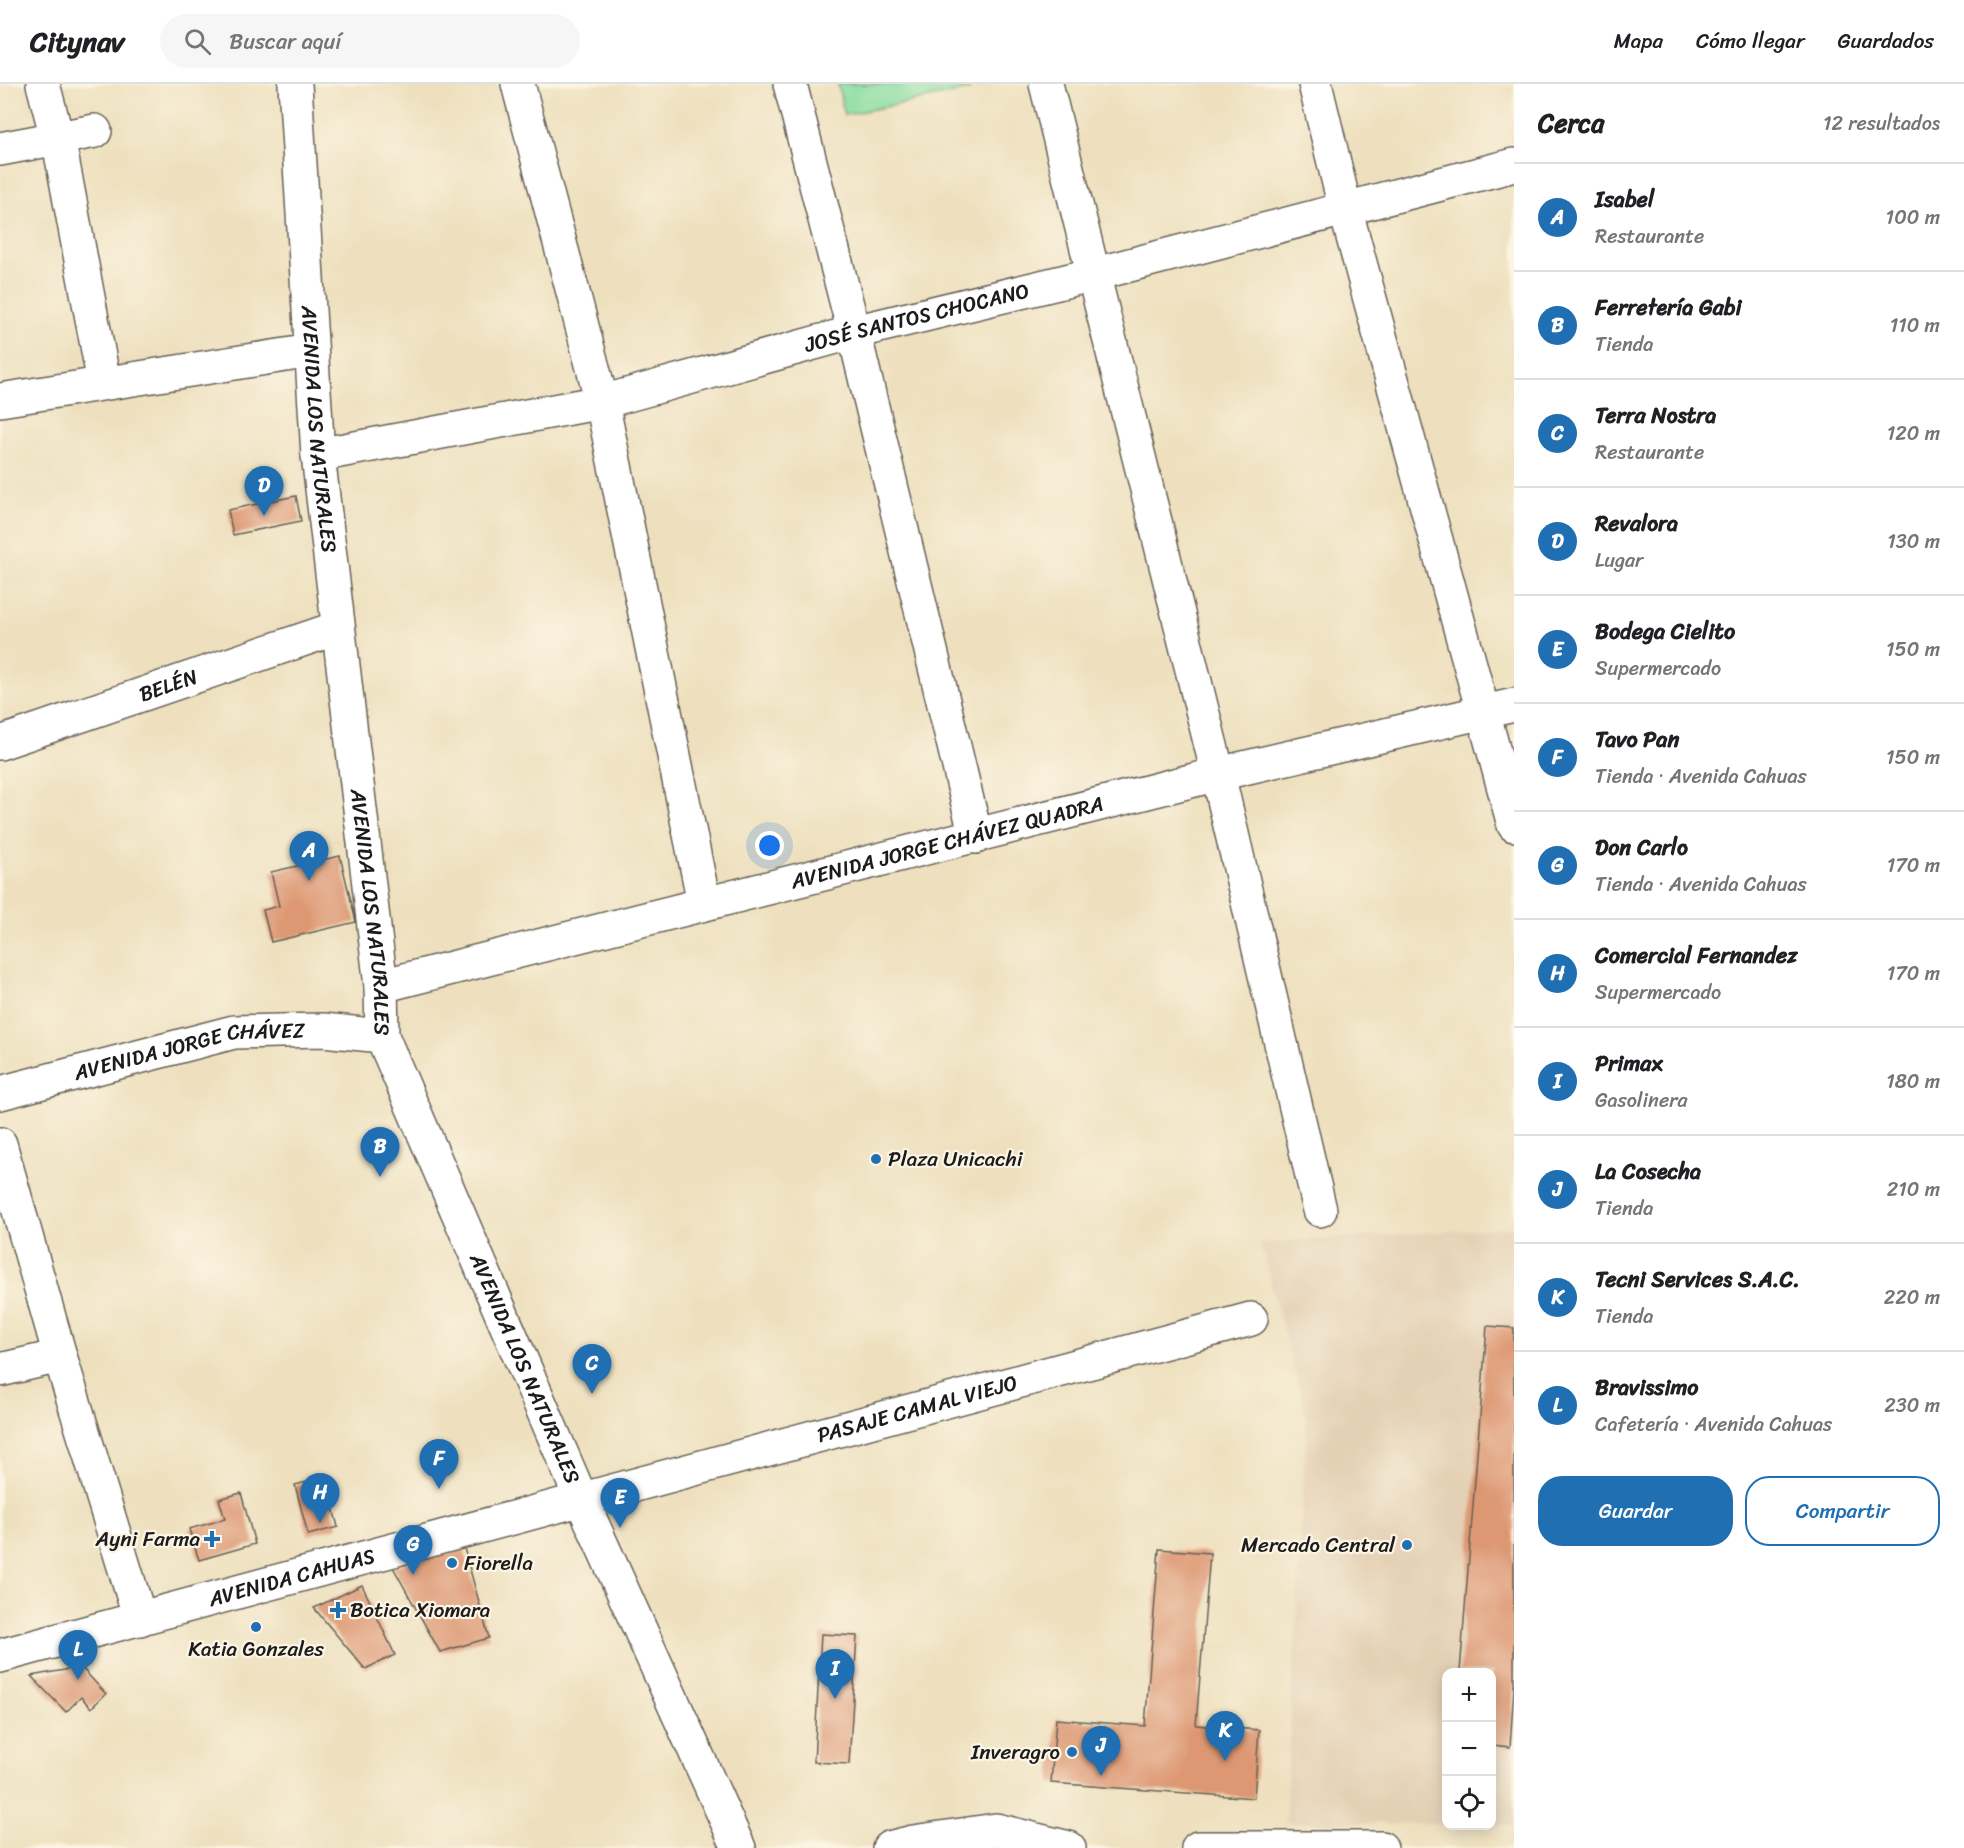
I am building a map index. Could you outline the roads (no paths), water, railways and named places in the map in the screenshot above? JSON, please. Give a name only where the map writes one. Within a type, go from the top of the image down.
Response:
[{"type":"main road","points":[[43,84],[57,137],[104,383]]},
{"type":"main road","name":"AVENIDA LOS NATURALES","points":[[294,84],[318,455],[381,986],[382,1036],[582,1501],[739,1848]]},
{"type":"main road","points":[[518,84],[602,402],[704,903]]},
{"type":"main road","points":[[790,84],[854,332],[976,837]]},
{"type":"main road","points":[[1046,84],[1218,774],[1320,1210]]},
{"type":"main road","points":[[1314,84],[1345,208],[1499,708],[1514,825]]},
{"type":"main road","points":[[0,149],[95,131]]},
{"type":"main road","name":"JOSÉ SANTOS CHOCANO","points":[[318,455],[602,402],[854,332],[1095,274],[1514,165]]},
{"type":"main road","points":[[0,400],[311,351]]},
{"type":"main road","name":"BELÉN","points":[[0,743],[338,628]]},
{"type":"main road","name":"AVENIDA JORGE CHÁVEZ QUADRA","points":[[381,986],[1218,774],[1499,708]]},
{"type":"main road","name":"AVENIDA JORGE CHÁVEZ","points":[[0,1093],[234,1032],[324,1030],[382,1036]]},
{"type":"main road","points":[[0,1144],[60,1356],[140,1619]]},
{"type":"main road","name":"PASAJE CAMAL VIEJO","points":[[582,1501],[1251,1319]]},
{"type":"main road","points":[[0,1370],[60,1356]]},
{"type":"main road","name":"AVENIDA CAHUAS","points":[[0,1656],[582,1501]]},
{"type":"main road","points":[[889,1848],[912,1842],[996,1830],[1069,1848]]},
{"type":"main road","points":[[1198,1848],[1381,1848]]},
{"type":"place","name":"Revalora","points":[[264,516]]},
{"type":"place","name":"Isabel","points":[[309,881]]},
{"type":"place","name":"Plaza Unicachi","points":[[876,1159]]},
{"type":"place","name":"Ferretería Gabi","points":[[380,1177]]},
{"type":"place","name":"Terra Nostra","points":[[592,1394]]},
{"type":"place","name":"Tavo Pan","points":[[439,1489]]},
{"type":"place","name":"Comercial Fernandez","points":[[320,1523]]},
{"type":"place","name":"Bodega Cielito","points":[[620,1528]]},
{"type":"place","name":"Ayni Farma","points":[[212,1539]]},
{"type":"place","name":"Mercado Central","points":[[1407,1545]]},
{"type":"place","name":"Fiorella","points":[[452,1563]]},
{"type":"place","name":"Don Carlo","points":[[413,1575]]},
{"type":"place","name":"Botica Xiomara","points":[[338,1610]]},
{"type":"place","name":"Katia Gonzales","points":[[256,1627]]},
{"type":"place","name":"Bravissimo","points":[[78,1680]]},
{"type":"place","name":"Primax","points":[[835,1699]]},
{"type":"place","name":"Inveragro","points":[[1072,1752]]},
{"type":"place","name":"Tecni Services S.A.C.","points":[[1225,1761]]},
{"type":"place","name":"La Cosecha","points":[[1101,1776]]}]
